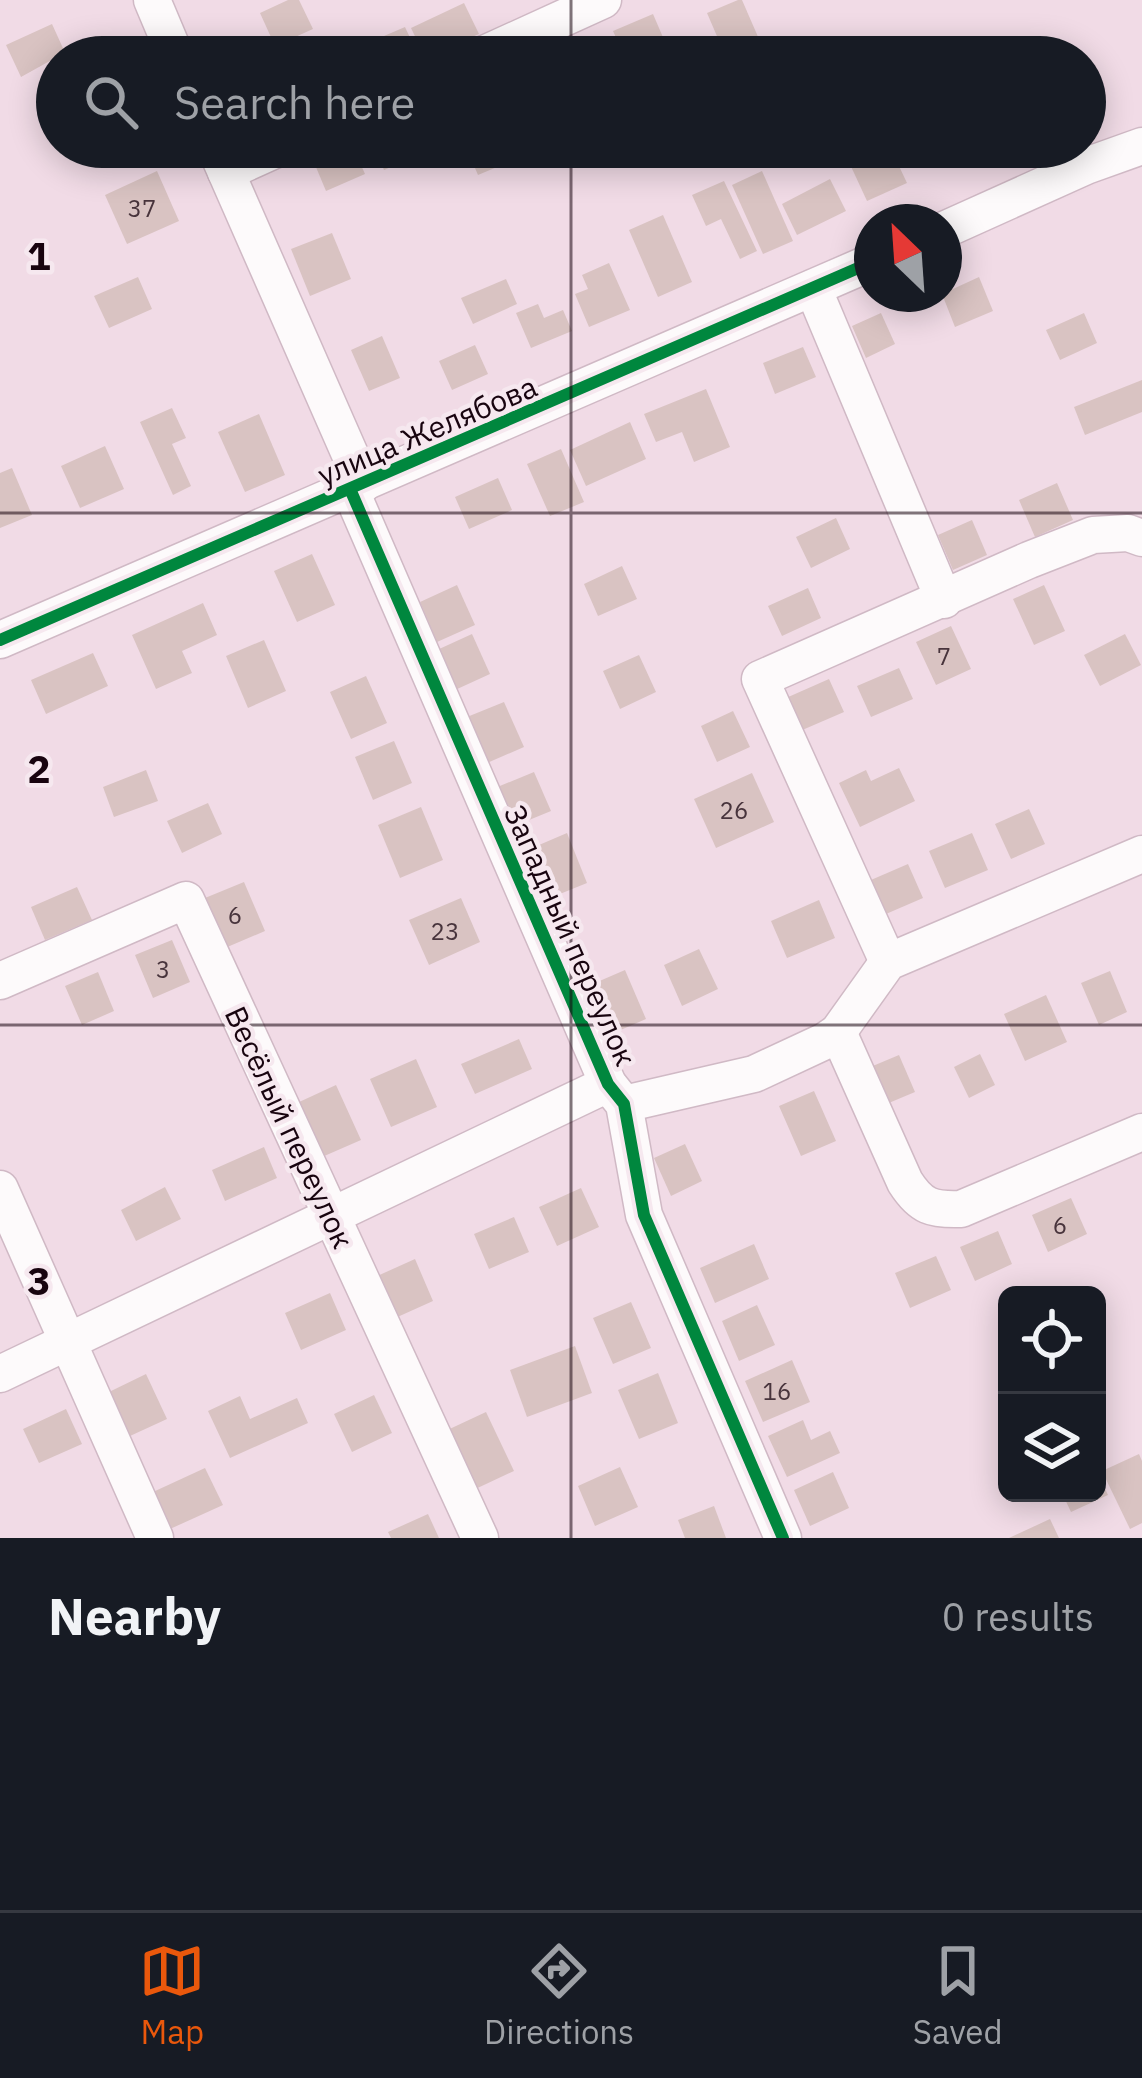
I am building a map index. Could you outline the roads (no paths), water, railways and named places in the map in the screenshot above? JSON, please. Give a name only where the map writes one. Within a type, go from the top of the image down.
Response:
[{"type":"street","points":[[152,0],[167,36]]},
{"type":"street","points":[[524,36],[603,0]]},
{"type":"street","points":[[1106,159],[1142,146]]},
{"type":"street","name":"Западный переулок","points":[[224,168],[616,1094],[644,1215],[782,1538]]},
{"type":"street","points":[[962,222],[1082,168]]},
{"type":"street","name":"улица Желябова","points":[[0,640],[854,270]]},
{"type":"street","points":[[813,289],[944,600]]},
{"type":"street","points":[[888,962],[760,679],[1093,536],[1128,533],[1142,538]]},
{"type":"street","points":[[0,1375],[330,1214],[616,1094],[754,1074],[838,1032],[875,974],[888,962],[1142,854]]},
{"type":"street","name":"Весёлый переулок","points":[[0,981],[186,900],[480,1538]]},
{"type":"street","points":[[838,1032],[905,1182],[919,1203],[934,1210],[961,1209],[1142,1132]]},
{"type":"street","points":[[0,1189],[155,1538]]}]
